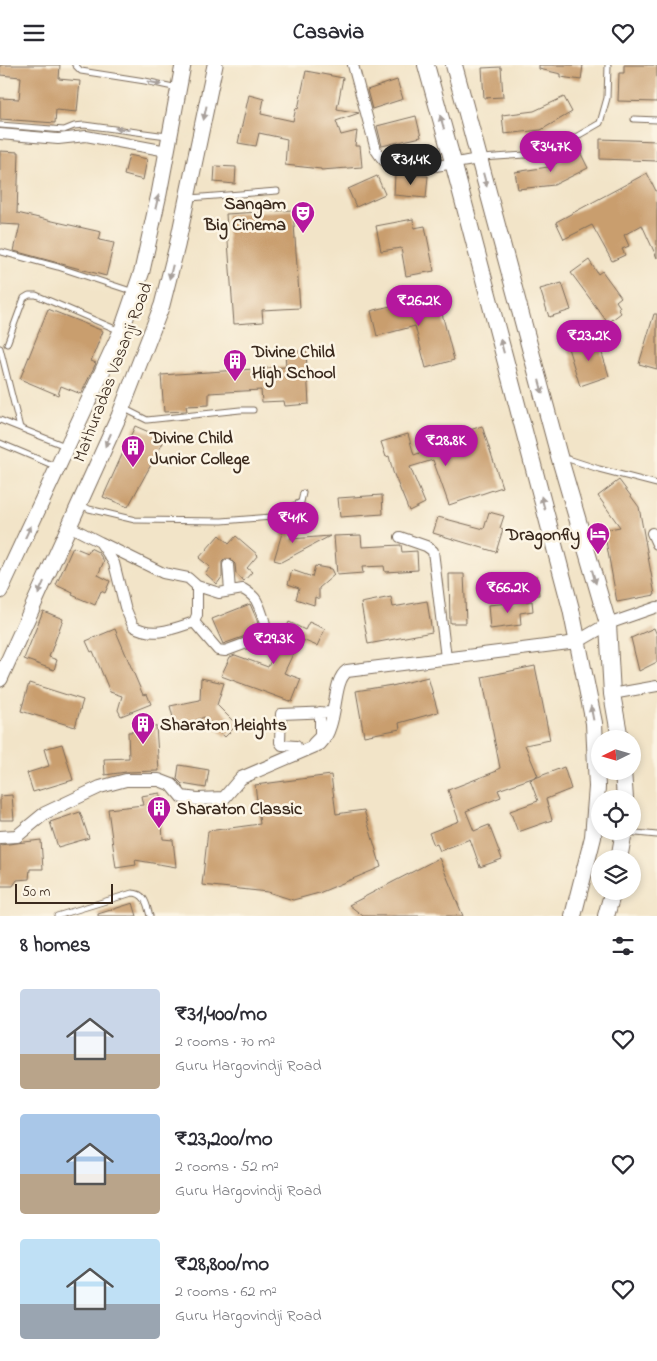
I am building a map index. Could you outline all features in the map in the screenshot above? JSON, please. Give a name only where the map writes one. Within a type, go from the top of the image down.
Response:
[{"type":"main road","name":"Mathuradas Vasanji Road","points":[[0,591],[121,331],[142,271],[183,65]]},
{"type":"main road","name":"Mathuradas Vasanji Road","points":[[0,679],[122,408],[162,305],[187,199],[215,65]]},
{"type":"main road","points":[[426,65],[454,162],[571,609],[594,723],[597,787],[593,837],[572,916]]},
{"type":"main road","points":[[454,65],[559,456],[608,624],[612,694],[618,730]]},
{"type":"main road","points":[[606,916],[610,900]]},
{"type":"street","points":[[353,65],[376,150],[384,162],[400,167],[429,167],[480,159]]},
{"type":"street","points":[[0,134],[58,139],[86,136],[168,144]]},
{"type":"street","points":[[69,526],[163,573],[188,579],[197,586],[219,593],[243,589],[256,600],[266,636],[224,651],[218,650],[194,622]]},
{"type":"street","points":[[652,533],[657,544]]},
{"type":"street","points":[[400,537],[430,548],[433,551],[446,658]]},
{"type":"street","points":[[100,542],[114,563],[125,607],[133,626],[148,633],[175,629],[194,622],[197,615],[197,586]]},
{"type":"street","points":[[228,565],[230,591]]},
{"type":"street","points":[[334,712],[280,714],[280,742],[282,745],[296,750],[320,744],[332,724],[334,712],[339,682],[347,671],[577,642],[608,624],[657,607]]},
{"type":"street","points":[[612,694],[657,685]]},
{"type":"street","points":[[0,837],[17,836],[45,813],[100,787],[126,780],[159,780],[172,785],[182,797],[197,799],[224,797],[242,778],[318,739],[320,712]]},
{"type":"lane","points":[[75,65],[81,71],[179,88]]},
{"type":"lane","points":[[480,159],[525,155],[560,146],[600,123],[607,98],[608,65]]},
{"type":"lane","points":[[634,119],[657,120]]},
{"type":"lane","points":[[0,125],[64,130],[74,125],[84,125],[168,144]]},
{"type":"lane","points":[[187,199],[277,191]]},
{"type":"lane","points":[[2,252],[58,267],[134,293]]},
{"type":"lane","points":[[7,344],[24,298],[29,295],[36,295],[121,331]]},
{"type":"lane","points":[[0,348],[20,428]]},
{"type":"lane","points":[[122,408],[148,420],[254,410]]},
{"type":"lane","points":[[0,420],[68,448]]},
{"type":"lane","points":[[0,443],[59,467]]},
{"type":"lane","points":[[559,456],[599,469],[657,484]]},
{"type":"lane","points":[[80,503],[89,509],[135,520],[222,521],[271,517],[301,502],[303,493]]},
{"type":"lane","points":[[641,834],[657,835]]},
{"type":"lane","points":[[57,916],[132,893],[138,893],[143,897],[150,916]]},
{"type":"building","points":[[0,65],[60,65],[59,79],[80,81],[77,112],[56,110],[55,123],[0,119],[0,98],[19,99],[21,77],[0,75]]},
{"type":"building","points":[[539,65],[583,65],[581,80],[561,77],[561,74],[539,69]]},
{"type":"building","points":[[624,65],[657,65],[657,102],[618,101],[619,73],[624,73]]},
{"type":"building","points":[[501,67],[503,97],[484,98],[482,68]]},
{"type":"building","points":[[306,71],[343,78],[337,109],[359,113],[336,121],[341,135],[357,131],[355,146],[360,146],[362,167],[321,170],[285,165],[287,139],[259,133],[256,146],[238,143],[249,95],[264,99],[261,114],[293,121],[296,108],[298,109]]},
{"type":"building","points":[[397,80],[403,99],[372,109],[367,90]]},
{"type":"building","points":[[564,97],[572,112],[541,130],[504,134],[502,115],[534,111]]},
{"type":"building","points":[[416,116],[421,137],[382,146],[377,126]]},
{"type":"building","points":[[600,139],[657,141],[657,161],[600,159]]},
{"type":"building","points":[[0,151],[19,152],[17,213],[101,232],[99,240],[114,243],[106,276],[14,251],[20,225],[0,224]]},
{"type":"building","points":[[580,152],[588,168],[554,185],[518,189],[515,172],[548,167]]},
{"type":"building","points":[[129,155],[147,159],[143,180],[124,175]]},
{"type":"building","points":[[215,166],[236,167],[235,184],[214,182]]},
{"type":"building","points":[[647,173],[657,193],[657,258],[642,225],[624,235],[629,246],[622,249],[625,255],[612,261],[592,225],[564,239],[556,222]]},
{"type":"building","points":[[395,174],[428,176],[426,198],[394,195]]},
{"type":"building","points":[[377,176],[385,194],[356,207],[348,189]]},
{"type":"building","points":[[293,210],[300,308],[262,310],[263,322],[234,324],[226,214]]},
{"type":"building","points":[[413,219],[414,228],[425,226],[434,271],[406,276],[401,248],[381,251],[376,226]]},
{"type":"building","points":[[589,260],[598,274],[602,271],[621,297],[616,301],[621,313],[608,323],[571,273]]},
{"type":"building","points":[[562,283],[571,310],[549,317],[540,289]]},
{"type":"building","points":[[437,294],[454,360],[426,368],[415,326],[377,336],[371,311]]},
{"type":"building","points":[[48,309],[103,331],[91,361],[96,363],[81,394],[61,386],[58,395],[20,379]]},
{"type":"building","points":[[654,314],[657,314],[657,369],[639,364]]},
{"type":"building","points":[[597,337],[609,376],[580,386],[568,348]]},
{"type":"building","name":"Divine Child High School","points":[[306,351],[309,404],[285,406],[284,401],[262,402],[261,390],[209,393],[209,405],[186,406],[187,411],[164,412],[161,375],[286,367],[285,352]]},
{"type":"building","name":"Divine Child Junior College","points":[[135,426],[165,439],[128,507],[103,497]]},
{"type":"building","points":[[482,426],[502,487],[449,505],[433,460],[410,467],[425,503],[409,511],[393,472],[389,456],[386,457],[381,442],[408,434],[414,455],[466,436],[464,432]]},
{"type":"building","points":[[619,480],[639,507],[655,595],[617,602],[604,530],[620,527],[598,496]]},
{"type":"building","points":[[382,495],[383,514],[340,517],[338,498]]},
{"type":"building","points":[[489,512],[504,516],[500,528],[503,529],[496,552],[433,533],[438,517],[484,529]]},
{"type":"building","points":[[288,513],[291,539],[330,536],[281,562],[274,560]]},
{"type":"building","points":[[219,535],[229,544],[236,536],[258,555],[247,568],[252,572],[244,581],[236,574],[235,564],[230,559],[225,559],[222,562],[222,577],[217,584],[205,573],[210,567],[199,558]]},
{"type":"building","points":[[361,535],[362,547],[401,545],[402,552],[417,551],[418,570],[385,572],[384,566],[362,567],[363,573],[337,575],[334,536]]},
{"type":"building","points":[[73,547],[88,553],[90,548],[98,552],[104,561],[98,575],[110,581],[105,593],[101,591],[95,605],[72,595],[73,593],[56,585]]},
{"type":"building","points":[[315,566],[331,569],[334,575],[319,588],[319,599],[315,597],[314,605],[296,599],[299,588],[288,584],[292,570],[312,577]]},
{"type":"building","points":[[449,574],[464,574],[466,623],[450,623]]},
{"type":"building","points":[[537,576],[539,595],[526,596],[524,578]]},
{"type":"building","points":[[391,597],[393,607],[427,601],[432,632],[368,644],[361,603]]},
{"type":"building","points":[[532,601],[533,611],[520,613],[521,625],[490,629],[488,605]]},
{"type":"building","points":[[250,604],[257,620],[259,631],[223,644],[212,619]]},
{"type":"building","points":[[43,611],[63,619],[49,657],[57,660],[54,670],[24,659]]},
{"type":"building","points":[[289,622],[305,630],[309,622],[325,629],[317,646],[300,639],[284,673],[301,679],[292,702],[221,676],[230,657],[235,655],[268,667]]},
{"type":"building","points":[[654,628],[657,635],[657,662],[639,671],[631,638]]},
{"type":"building","points":[[115,629],[143,695],[147,694],[151,704],[121,716],[118,710],[122,696],[110,692],[93,651],[91,652],[86,641]]},
{"type":"building","points":[[535,666],[550,740],[525,745],[538,776],[498,790],[501,797],[466,811],[474,831],[489,825],[502,859],[480,867],[470,839],[440,851],[437,844],[434,845],[429,833],[459,821],[448,790],[497,771],[500,768],[482,677]]},
{"type":"building","points":[[428,677],[438,712],[399,723],[400,729],[364,736],[356,691],[392,686]]},
{"type":"building","points":[[201,678],[224,683],[217,705],[237,725],[225,737],[204,717],[176,729],[170,706],[200,700]]},
{"type":"building","points":[[29,683],[83,700],[75,727],[21,711]]},
{"type":"building","name":"Sharaton Heights","points":[[156,726],[159,771],[105,775],[104,759],[129,758],[128,732],[143,731],[143,727]]},
{"type":"building","points":[[62,744],[73,780],[33,792],[27,773],[49,766],[44,749]]},
{"type":"building","points":[[179,765],[209,770],[206,788],[182,784],[177,779]]},
{"type":"building","points":[[564,767],[571,789],[546,799],[552,820],[518,832],[510,811],[538,801],[530,780]]},
{"type":"building","points":[[331,775],[336,814],[364,810],[381,867],[319,893],[293,900],[268,892],[202,885],[208,831],[260,824],[255,785]]},
{"type":"building","points":[[160,793],[163,839],[173,840],[176,867],[135,860],[136,865],[116,868],[108,809],[143,805],[141,796]]},
{"type":"building","points":[[12,795],[14,820],[0,820],[0,796]]},
{"type":"building","points":[[80,812],[89,838],[58,847],[50,822]]},
{"type":"building","points":[[41,840],[43,869],[30,869],[29,879],[17,880],[13,886],[0,886],[0,845]]},
{"type":"building","points":[[439,858],[463,916],[363,916],[349,905]]},
{"type":"building","points":[[133,903],[137,916],[98,916],[98,914]]},
{"type":"place","name":"Sangam Big Cinema","points":[[303,234]]},
{"type":"place","name":"Divine Child High School","points":[[235,382]]},
{"type":"place","name":"Divine Child Junior College","points":[[133,468]]},
{"type":"place","name":"Dragonfly","points":[[598,555]]},
{"type":"place","name":"Sharaton Heights","points":[[143,745]]},
{"type":"place","name":"Sharaton Classic","points":[[159,829]]}]
